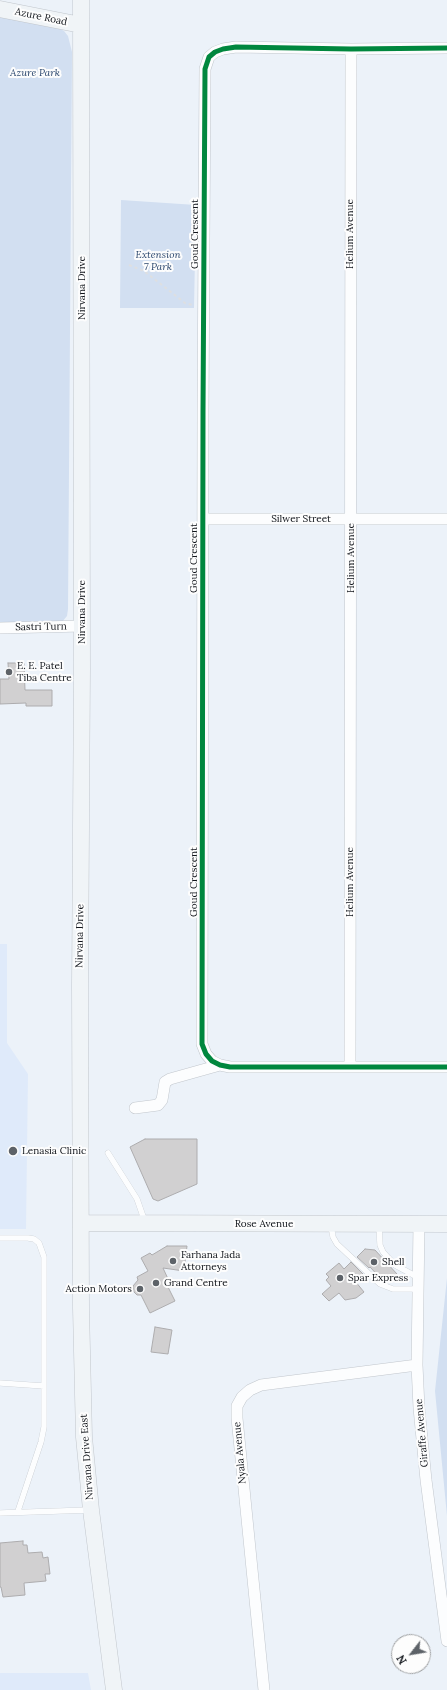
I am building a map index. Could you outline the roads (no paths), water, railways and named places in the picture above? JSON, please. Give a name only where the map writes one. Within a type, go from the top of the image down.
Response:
[{"type":"main road","name":"Nirvana Drive","points":[[81,0],[82,626],[80,986],[82,1223]]},
{"type":"main road","name":"Azure Road","points":[[0,9],[81,26]]},
{"type":"main road","name":"Rose Avenue","points":[[82,1223],[447,1224]]},
{"type":"main road","name":"Nirvana Drive East","points":[[82,1223],[81,1308],[84,1437],[90,1510],[114,1690]]},
{"type":"street","name":"Goud Crescent","points":[[220,1065],[212,1061],[206,1054],[202,1044],[205,70],[209,58],[223,49],[236,47],[351,49],[447,48]]},
{"type":"street","name":"Helium Avenue","points":[[350,1066],[351,49]]},
{"type":"street","name":"Silwer Street","points":[[203,519],[447,519]]},
{"type":"street","name":"Sastri Turn","points":[[0,628],[82,626]]},
{"type":"street","points":[[135,1108],[158,1105],[162,1100],[165,1082],[170,1078],[220,1065],[230,1067],[447,1067]]},
{"type":"street","name":"Giraffe Avenue","points":[[419,1224],[417,1365],[422,1441],[447,1641]]},
{"type":"street","name":"Nyala Avenue","points":[[264,1690],[237,1406],[242,1397],[250,1390],[261,1385],[417,1365]]},
{"type":"lane","points":[[108,1153],[137,1199],[145,1224]]},
{"type":"lane","points":[[330,1224],[333,1237],[337,1244],[380,1284],[393,1289],[419,1284]]},
{"type":"lane","points":[[379,1224],[380,1245],[383,1252],[395,1265],[419,1284]]},
{"type":"lane","points":[[0,1238],[28,1238],[39,1243],[44,1257],[44,1427],[41,1442],[18,1511]]},
{"type":"lane","points":[[0,1383],[44,1386]]},
{"type":"lane","points":[[0,1512],[90,1510]]},
{"type":"place","name":"E. E. Patel Tiba Centre","points":[[9,672]]},
{"type":"place","name":"Lenasia Clinic","points":[[13,1151]]},
{"type":"place","name":"Farhana Jada Attorneys","points":[[173,1261]]},
{"type":"place","name":"Shell","points":[[374,1262]]},
{"type":"place","name":"Spar Express","points":[[340,1278]]},
{"type":"place","name":"Grand Centre","points":[[156,1283]]},
{"type":"place","name":"Action Motors","points":[[140,1289]]},
{"type":"park label","name":"Azure Park","points":[[35,73]]},
{"type":"park label","name":"Extension 7 Park","points":[[158,260]]}]
